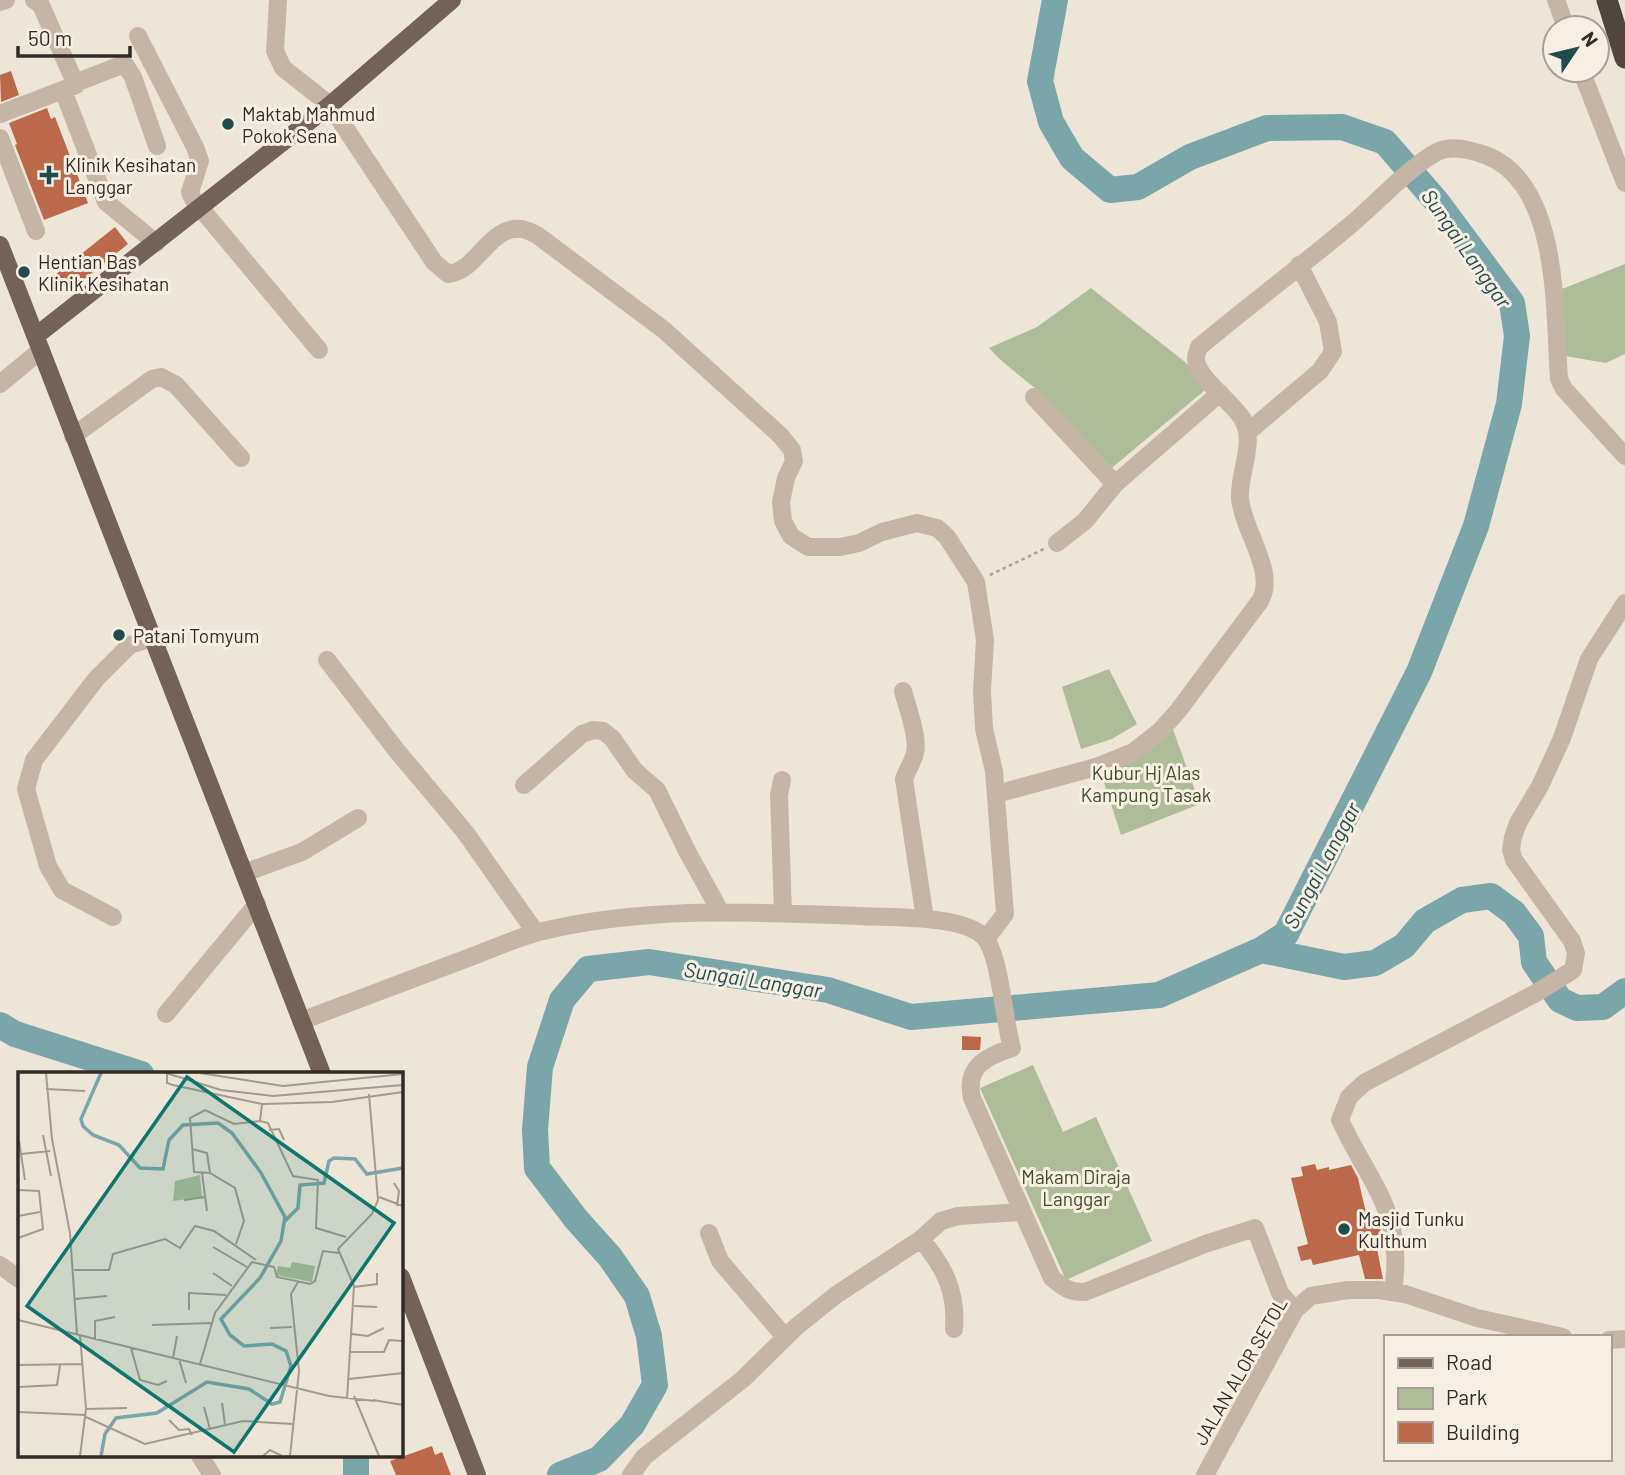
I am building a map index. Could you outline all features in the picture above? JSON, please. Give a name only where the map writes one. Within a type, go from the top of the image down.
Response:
[{"type":"highway","points":[[1606,0],[1625,58]]},
{"type":"main road","points":[[39,343],[156,243],[330,105],[452,0]]},
{"type":"main road","points":[[0,245],[321,1072]]},
{"type":"main road","points":[[402,1280],[477,1475]]},
{"type":"street","points":[[0,2],[6,0]]},
{"type":"street","points":[[34,0],[41,5],[106,202],[156,243]]},
{"type":"street","points":[[278,0],[275,51],[283,68],[330,105],[434,262],[448,274],[464,270],[497,236],[521,229],[537,235],[664,330],[781,436],[792,450],[794,461],[780,502],[783,521],[791,536],[808,547],[840,547],[917,523],[936,528],[947,537],[976,582],[985,640],[982,691],[984,729],[994,771],[1005,914],[986,939]]},
{"type":"street","points":[[138,36],[200,161],[190,192],[200,208],[319,350]]},
{"type":"street","points":[[0,114],[119,66],[126,66],[157,146]]},
{"type":"street","points":[[1586,84],[1625,183]]},
{"type":"street","points":[[0,138],[36,231]]},
{"type":"street","points":[[996,794],[1096,767],[1133,752],[1160,732],[1178,711],[1260,601],[1266,592],[1265,576],[1240,499],[1248,432],[1242,419],[1199,370],[1195,358],[1199,347],[1439,151],[1457,148],[1490,157],[1518,178],[1530,195],[1551,264],[1559,379],[1564,389],[1625,456]]},
{"type":"street","points":[[1248,432],[1320,371],[1333,352],[1328,322],[1299,265]]},
{"type":"street","points":[[0,384],[39,343]]},
{"type":"street","points":[[73,436],[152,379],[161,377],[176,385],[241,458]]},
{"type":"street","points":[[1057,543],[1084,521],[1115,484],[1220,393]]},
{"type":"street","points":[[1034,397],[1115,484]]},
{"type":"street","points":[[1392,1292],[1396,1260],[1394,1235],[1384,1201],[1340,1120],[1349,1097],[1364,1083],[1536,993],[1573,970],[1576,953],[1572,941],[1519,868],[1511,850],[1518,823],[1540,786],[1562,738],[1589,659],[1625,603]]},
{"type":"street","points":[[113,917],[62,890],[48,866],[26,789],[34,760],[96,680],[130,645],[152,638]]},
{"type":"street","points":[[327,660],[397,751],[465,832],[536,933]]},
{"type":"street","points":[[903,691],[917,744],[904,779],[925,919]]},
{"type":"street","points":[[524,785],[582,734],[593,730],[603,731],[612,738],[635,771],[657,790],[720,911]]},
{"type":"street","points":[[782,780],[779,794],[783,913]]},
{"type":"street","points":[[244,873],[302,852],[358,818]]},
{"type":"street","points":[[166,1014],[257,904]]},
{"type":"street","points":[[301,1020],[536,933],[594,920],[667,912],[720,911],[925,919],[963,926],[976,930],[986,939],[995,959],[1012,1048],[979,1064],[972,1071],[969,1083],[972,1098],[1052,1279],[1067,1290],[1085,1292],[1205,1244],[1255,1228],[1280,1293],[1295,1310]]},
{"type":"street","points":[[631,1475],[644,1457],[743,1379],[785,1337],[836,1295],[921,1239],[941,1221],[958,1216],[1022,1212]]},
{"type":"street","points":[[709,1233],[720,1261],[785,1337]]},
{"type":"street","points":[[921,1239],[941,1263],[951,1290],[956,1310],[954,1329]]},
{"type":"street","points":[[0,1265],[18,1278]]},
{"type":"street","name":"JALAN ALOR SETOL","points":[[1205,1475],[1295,1310],[1311,1296],[1348,1290],[1392,1292],[1477,1318],[1554,1335]]},
{"type":"street","points":[[201,1458],[212,1475]]},
{"type":"path","points":[[976,582],[1057,543]]},
{"type":"green space","points":[[1625,264],[1625,354],[1606,363],[1559,355],[1557,291]]},
{"type":"green space","points":[[1091,288],[1185,362],[1204,381],[1205,390],[1107,472],[1047,399],[989,348],[1037,327]]},
{"type":"green space","name":"Kubur Hj Alas Kampung Tasak","points":[[1109,669],[1137,724],[1112,739],[1081,749],[1062,687]]},
{"type":"green space","name":"Kubur Hj Alas Kampung Tasak","points":[[1171,724],[1200,804],[1121,835],[1098,764]]},
{"type":"green space","name":"Makam Diraja Langgar","points":[[1033,1065],[1063,1132],[1096,1117],[1152,1241],[1066,1280],[980,1088]]},
{"type":"building","points":[[11,71],[19,95],[1,102],[0,75]]},
{"type":"building","name":"Klinik Kesihatan Langgar","points":[[47,108],[51,119],[55,117],[88,203],[44,220],[9,123]]},
{"type":"building","points":[[115,227],[128,244],[68,292],[55,275]]},
{"type":"building","points":[[962,1036],[981,1037],[980,1050],[962,1050]]},
{"type":"building","name":"Masjid Tunku Kulthum","points":[[1315,1164],[1317,1170],[1351,1165],[1358,1178],[1368,1222],[1377,1219],[1379,1223],[1382,1238],[1375,1239],[1383,1279],[1365,1279],[1359,1255],[1313,1265],[1311,1259],[1301,1261],[1297,1247],[1308,1244],[1291,1178],[1303,1176],[1301,1167]]},
{"type":"building","points":[[432,1446],[435,1455],[442,1452],[451,1475],[396,1475],[390,1461]]},
{"type":"waterway","name":"Sungai Langgar","points":[[560,1475],[599,1459],[632,1425],[655,1385],[649,1336],[637,1296],[610,1257],[576,1219],[537,1168],[535,1130],[540,1067],[562,1000],[588,969],[649,962],[828,990],[911,1017],[1159,995],[1261,950],[1286,934],[1419,672],[1476,526],[1509,404],[1517,336],[1512,303],[1437,202],[1385,142],[1342,127],[1267,128],[1190,157],[1138,187],[1110,190],[1072,158],[1051,122],[1040,81],[1055,0]]},
{"type":"waterway","points":[[1261,950],[1344,967],[1375,963],[1404,946],[1425,921],[1462,900],[1491,896],[1514,913],[1531,936],[1534,962],[1560,1000],[1577,1008],[1603,1007],[1625,991]]},
{"type":"waterway","name":"Sungai Langgar","points":[[0,1025],[15,1034],[135,1072]]},
{"type":"waterway","name":"Sungai Langgar","points":[[356,1458],[356,1475]]},
{"type":"place","name":"Maktab Mahmud Pokok Sena","points":[[228,124]]},
{"type":"place","name":"Klinik Kesihatan Langgar","points":[[49,175]]},
{"type":"place","name":"Hentian Bas Klinik Kesihatan","points":[[24,272]]},
{"type":"place","name":"Patani Tomyum","points":[[119,635]]},
{"type":"place","name":"Masjid Tunku Kulthum","points":[[1344,1229]]}]
